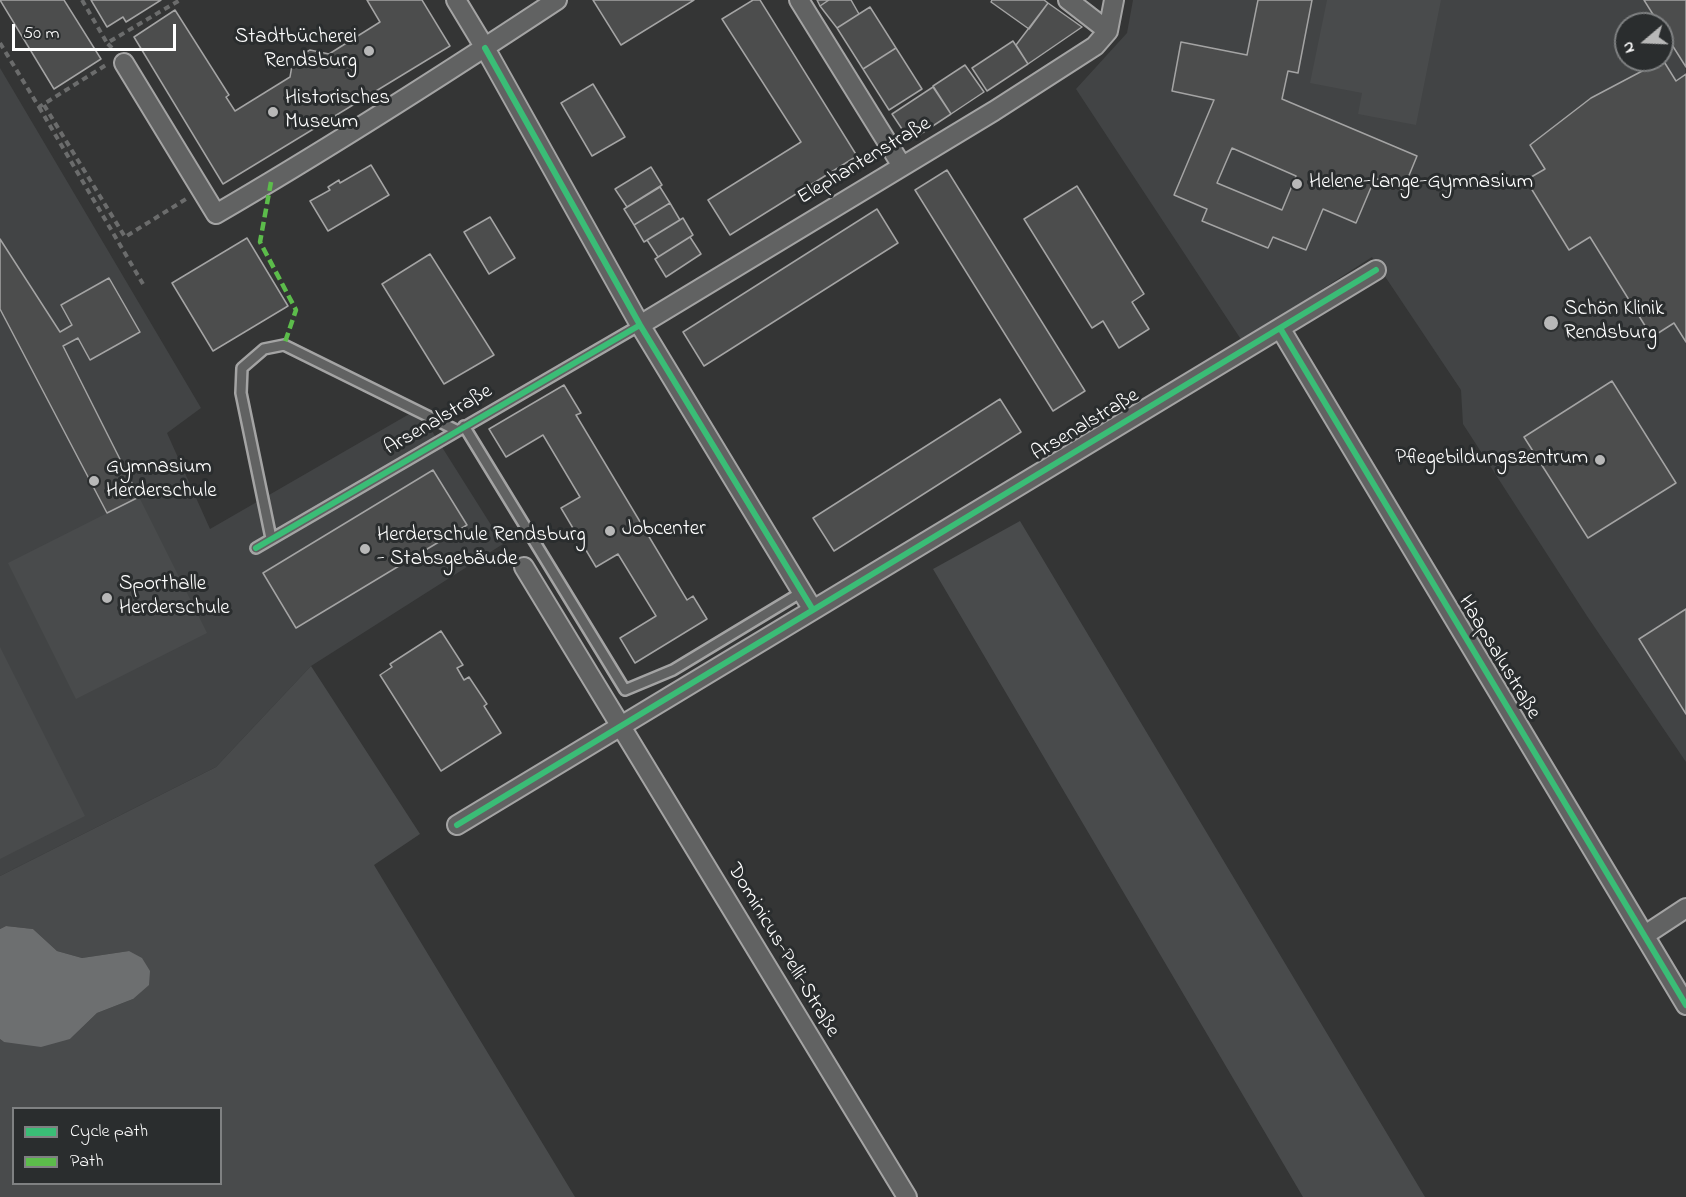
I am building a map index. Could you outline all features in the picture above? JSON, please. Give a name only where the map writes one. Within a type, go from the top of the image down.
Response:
[{"type":"street","points":[[456,0],[640,325],[813,610]]},
{"type":"street","points":[[122,60],[216,214],[485,48],[557,0]]},
{"type":"street","points":[[799,0],[902,166]]},
{"type":"street","points":[[1068,0],[1108,31],[1114,0]]},
{"type":"street","name":"Elephantenstraße","points":[[640,325],[994,111],[1095,46],[1108,31]]},
{"type":"street","name":"Arsenalstraße","points":[[457,825],[1376,270]]},
{"type":"street","name":"Haapsalustraße","points":[[1280,328],[1686,1005]]},
{"type":"street","name":"Dominicus-Pelli-Straße","points":[[524,567],[907,1197]]},
{"type":"street","points":[[1645,935],[1686,908]]},
{"type":"lane","name":"Arsenalstraße","points":[[256,548],[640,325]]},
{"type":"lane","points":[[271,538],[241,393],[242,368],[264,349],[285,345],[460,428],[625,690],[673,670],[801,592]]},
{"type":"path","points":[[41,106],[122,60],[107,43],[82,0]]},
{"type":"path","points":[[107,43],[180,0]]},
{"type":"path","points":[[0,43],[125,237],[201,190]]},
{"type":"path","points":[[41,106],[143,284]]},
{"type":"shaded area","points":[[1133,0],[1686,0],[1686,762],[1587,616],[1463,424],[1461,390],[1372,257],[1242,341],[1076,89],[1127,33]]},
{"type":"shaded area","points":[[1327,0],[1441,0],[1416,125],[1358,114],[1362,93],[1310,83]]},
{"type":"shaded area","name":"Gymnasium Herderschule","points":[[0,68],[201,408],[167,433],[210,529],[418,409],[503,544],[311,666],[216,767],[0,876]]},
{"type":"shaded area","name":"Sporthalle Herderschule","points":[[139,497],[207,633],[76,699],[8,563]]},
{"type":"shaded area","points":[[1020,521],[1425,1197],[1303,1197],[933,569]]},
{"type":"shaded area","points":[[0,647],[85,816],[0,859]]},
{"type":"shaded area","points":[[311,666],[420,834],[374,865],[575,1197],[0,1197],[0,1039],[4,1042],[70,1039],[97,1013],[133,999],[129,951],[82,958],[57,951],[33,929],[6,926],[0,929],[0,876],[216,767]]},
{"type":"shaded area","points":[[6,926],[33,929],[57,951],[82,958],[129,951],[142,958],[150,971],[149,985],[133,999],[97,1013],[70,1039],[41,1047],[4,1042],[0,1039],[0,929]]},
{"type":"building","points":[[0,0],[64,0],[101,59],[54,89]]},
{"type":"building","points":[[91,0],[161,0],[126,22],[123,17],[107,27]]},
{"type":"building","points":[[367,0],[422,0],[450,46],[223,184],[134,37],[175,10],[229,95],[226,97],[235,111],[290,77],[293,60],[301,55],[310,50],[329,54],[380,22]]},
{"type":"building","points":[[593,0],[694,0],[621,45]]},
{"type":"building","points":[[753,0],[760,0],[857,156],[730,235],[708,200],[801,142],[722,19]]},
{"type":"building","points":[[817,0],[829,0],[820,6]]},
{"type":"building","points":[[829,0],[851,0],[859,14],[837,28],[820,6]]},
{"type":"building","points":[[992,0],[1044,0],[1048,3],[1029,29],[991,2]]},
{"type":"building","points":[[1258,0],[1312,0],[1298,73],[1288,71],[1282,99],[1417,156],[1403,190],[1375,178],[1356,223],[1323,209],[1306,250],[1273,237],[1268,248],[1202,221],[1207,209],[1174,195],[1214,100],[1172,91],[1181,42],[1247,55]],"holes":[[[1232,148],[1296,176],[1282,210],[1217,183]]]},
{"type":"building","points":[[1644,0],[1686,0],[1686,67],[1674,48],[1674,12],[1652,12]]},
{"type":"building","points":[[1048,3],[1082,27],[1028,64],[1016,45]]},
{"type":"building","points":[[870,7],[896,48],[863,69],[837,28]]},
{"type":"building","points":[[1013,41],[1028,64],[987,91],[972,68]]},
{"type":"building","points":[[896,48],[922,89],[889,110],[863,69]]},
{"type":"building","points":[[965,65],[984,92],[951,114],[933,86]]},
{"type":"building","points":[[1640,72],[1670,72],[1676,81],[1686,74],[1686,342],[1674,323],[1652,337],[1590,237],[1569,250],[1526,180],[1545,169],[1530,145],[1591,98]]},
{"type":"building","points":[[593,84],[625,137],[592,156],[561,103]]},
{"type":"building","points":[[933,87],[951,114],[910,141],[892,114]]},
{"type":"building","points":[[371,165],[389,195],[328,231],[310,201],[330,190],[328,187],[339,180],[340,183]]},
{"type":"building","points":[[651,167],[662,185],[627,207],[615,189]]},
{"type":"building","points":[[947,170],[1085,391],[1053,411],[915,190]]},
{"type":"building","points":[[1077,186],[1144,294],[1132,302],[1149,329],[1119,348],[1103,321],[1092,328],[1024,219]]},
{"type":"building","points":[[660,187],[670,203],[634,225],[624,209]]},
{"type":"building","points":[[670,203],[680,220],[644,242],[634,225]]},
{"type":"building","points":[[877,209],[898,243],[704,366],[683,332]]},
{"type":"building","points":[[490,217],[515,258],[489,274],[464,232]]},
{"type":"building","points":[[683,218],[693,235],[658,257],[647,240]]},
{"type":"building","points":[[690,237],[701,254],[666,277],[655,259]]},
{"type":"building","points":[[247,238],[288,306],[213,351],[172,283]]},
{"type":"building","points":[[0,239],[60,332],[72,325],[61,305],[109,278],[140,332],[90,360],[78,338],[63,346],[139,497],[107,513],[0,309]]},
{"type":"building","points":[[430,254],[494,355],[444,384],[382,284]]},
{"type":"building","name":"Pflegebildungszentrum","points":[[1612,381],[1676,483],[1588,538],[1524,437]]},
{"type":"building","name":"Jobcenter","points":[[564,385],[581,413],[576,415],[687,600],[693,596],[707,619],[635,663],[620,638],[656,616],[618,554],[596,567],[561,508],[580,497],[543,435],[506,457],[489,429]]},
{"type":"building","points":[[1000,399],[1021,432],[834,551],[813,518]]},
{"type":"building","name":"Herderschule Rendsburg - Stabsgebäude","points":[[433,470],[467,525],[296,628],[263,573]]},
{"type":"building","points":[[1686,609],[1686,714],[1639,639]]},
{"type":"building","points":[[441,631],[463,665],[457,668],[464,680],[469,677],[487,704],[484,706],[501,733],[441,771],[380,675],[392,667],[390,664]]},
{"type":"marked path","points":[[271,182],[260,242],[296,310],[284,345]]},
{"type":"cycle path","points":[[485,48],[640,325],[813,610]]},
{"type":"cycle path","points":[[457,825],[1376,270]]},
{"type":"cycle path","points":[[256,548],[640,325]]},
{"type":"cycle path","points":[[1280,328],[1686,1005]]},
{"type":"place","name":"Stadtbücherei Rendsburg","points":[[369,51]]},
{"type":"place","name":"Historisches Museum","points":[[273,112]]},
{"type":"place","name":"Helene-Lange-Gymnasium","points":[[1297,184]]},
{"type":"place","name":"Schön Klinik Rendsburg","points":[[1551,323]]},
{"type":"place","name":"Pflegebildungszentrum","points":[[1600,460]]},
{"type":"place","name":"Gymnasium Herderschule","points":[[94,481]]},
{"type":"place","name":"Jobcenter","points":[[610,531]]},
{"type":"place","name":"Herderschule Rendsburg - Stabsgebäude","points":[[365,549]]},
{"type":"place","name":"Sporthalle Herderschule","points":[[107,598]]}]
